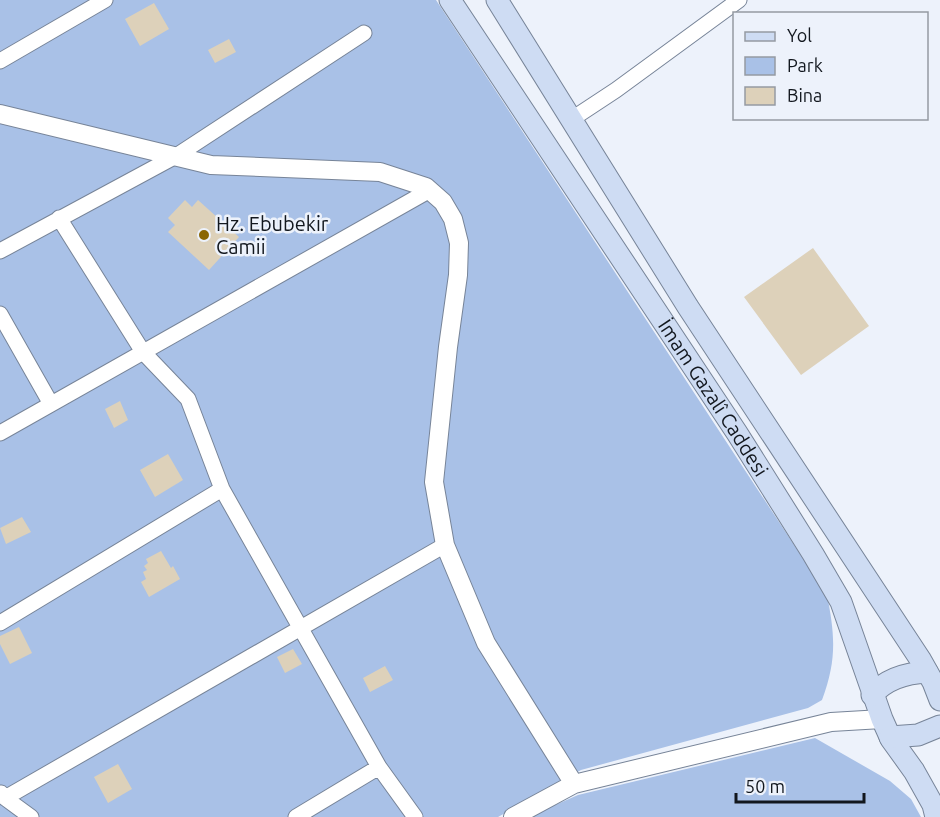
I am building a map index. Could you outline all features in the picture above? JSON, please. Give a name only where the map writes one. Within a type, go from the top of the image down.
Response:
[{"type":"main road","name":"İmam Gazalî Caddesi","points":[[450,0],[737,433],[813,554],[841,602],[872,695],[886,728],[914,771],[933,805],[936,817]]},
{"type":"main road","name":"İmam Gazalî Caddesi","points":[[497,0],[688,307],[934,672],[940,700]]},
{"type":"main road","points":[[872,695],[880,686],[891,680],[917,672],[934,672]]},
{"type":"main road","points":[[886,728],[918,735],[940,726]]},
{"type":"street","points":[[0,61],[105,0]]},
{"type":"street","points":[[572,119],[616,90],[739,0]]},
{"type":"street","points":[[0,251],[176,156],[364,33]]},
{"type":"street","points":[[0,114],[211,165],[380,172],[426,187],[443,202],[453,219],[459,243],[458,274],[434,482],[445,545],[486,643],[574,784]]},
{"type":"street","points":[[0,433],[430,190]]},
{"type":"street","points":[[58,218],[143,352],[188,399],[222,489],[379,767],[415,817]]},
{"type":"street","points":[[0,314],[51,404]]},
{"type":"street","points":[[0,624],[222,489]]},
{"type":"street","points":[[31,817],[2,795],[445,545]]},
{"type":"street","points":[[513,817],[574,784],[831,722],[886,728]]},
{"type":"street","points":[[296,817],[379,767]]},
{"type":"green space","points":[[0,0],[436,0],[827,595],[832,623],[833,648],[830,672],[822,700],[808,708],[581,770],[498,817],[0,817]]},
{"type":"green space","points":[[815,738],[890,781],[911,799],[921,817],[528,817],[578,795]]},
{"type":"building","points":[[154,3],[169,29],[140,46],[125,19]]},
{"type":"building","points":[[229,39],[236,52],[215,63],[208,50]]},
{"type":"building","name":"Hz. Ebubekir Camii","points":[[185,200],[192,207],[198,200],[239,237],[209,270],[168,232],[175,225],[168,218]]},
{"type":"building","points":[[813,248],[869,326],[801,375],[744,297]]},
{"type":"building","points":[[120,401],[128,420],[114,428],[105,409]]},
{"type":"building","points":[[168,454],[183,480],[155,497],[140,470]]},
{"type":"building","points":[[22,517],[31,532],[6,544],[0,528]]},
{"type":"building","points":[[161,551],[180,579],[149,597],[141,582],[146,579],[143,572],[147,570],[144,566],[148,563],[146,559]]},
{"type":"building","points":[[19,627],[32,653],[10,664],[0,644],[0,636]]},
{"type":"building","points":[[293,649],[302,664],[285,673],[277,657]]},
{"type":"building","points":[[385,666],[393,680],[370,692],[363,678]]},
{"type":"building","points":[[118,764],[132,789],[108,803],[94,777]]},
{"type":"place","name":"Hz. Ebubekir Camii","points":[[204,235]]}]
